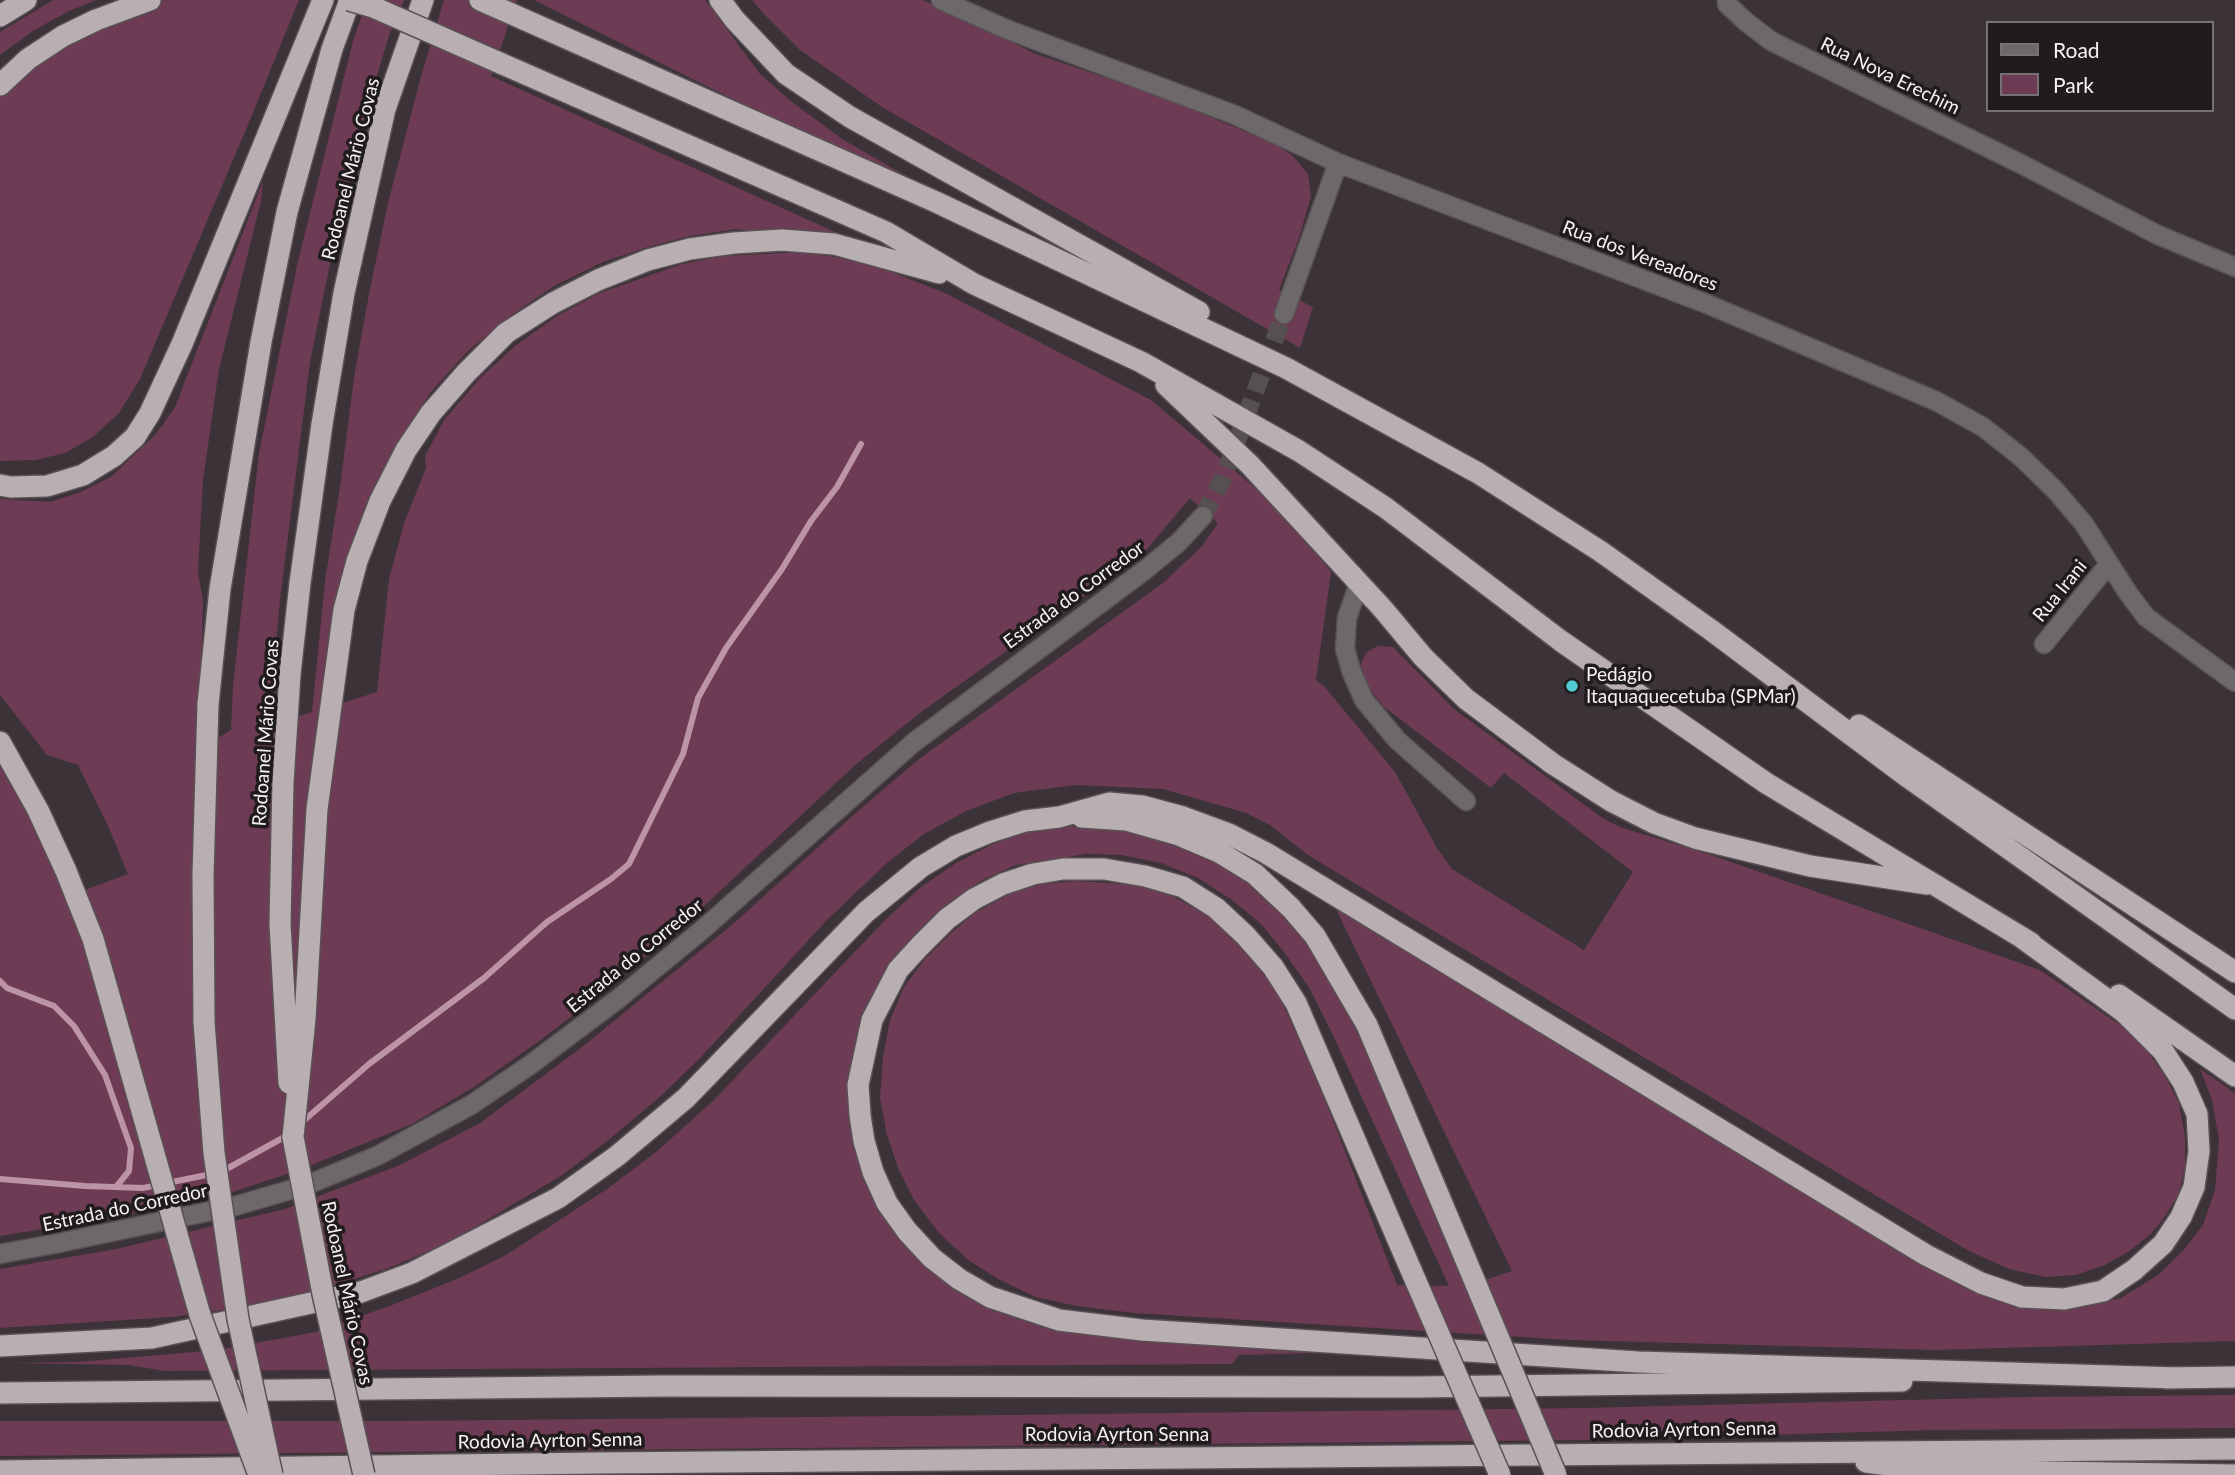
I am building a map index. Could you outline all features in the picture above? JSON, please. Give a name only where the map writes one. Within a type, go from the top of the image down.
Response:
[{"type":"highway","points":[[0,16],[26,0]]},
{"type":"highway","points":[[0,85],[27,60],[63,36],[96,20],[150,0]]},
{"type":"highway","points":[[0,485],[47,486],[83,475],[114,456],[135,437],[150,413],[182,344],[323,0]]},
{"type":"highway","points":[[272,1475],[239,1319],[214,1153],[204,1022],[203,876],[208,704],[222,577],[261,342],[287,212],[332,50],[350,0],[373,7],[886,232],[974,284],[1141,362],[1299,451],[1386,508],[1570,647],[1766,783],[2142,1009],[2235,1076]]},
{"type":"highway","name":"Rodoanel Mário Covas","points":[[364,1475],[323,1294],[293,1137],[280,924],[283,782],[290,674],[322,424],[344,293],[386,109],[424,0]]},
{"type":"highway","points":[[480,0],[936,202],[1286,368],[1478,473],[1600,551],[1909,778],[2235,1009]]},
{"type":"highway","points":[[720,0],[734,20],[786,74],[850,117],[1144,283],[1233,330],[1286,368]]},
{"type":"highway","points":[[293,1137],[305,1019],[317,809],[344,610],[357,561],[380,501],[406,450],[431,413],[506,333],[575,291],[648,260],[690,249],[734,243],[795,241],[834,244],[974,284]]},
{"type":"highway","points":[[1141,362],[1250,465],[1423,657],[1466,699],[1553,764],[1611,802],[1654,823],[1695,838],[1810,866],[1938,886]]},
{"type":"highway","points":[[1711,630],[2235,972]]},
{"type":"highway","points":[[0,743],[38,810],[93,939],[200,1315],[259,1475]]},
{"type":"highway","points":[[1059,817],[1109,803],[1142,806],[1229,834],[1266,853],[1926,1255],[1981,1283],[2022,1297],[2064,1298],[2103,1291],[2134,1270],[2163,1244],[2181,1217],[2194,1187],[2199,1151],[2196,1114],[2183,1082],[2163,1051],[2124,1012],[2021,937]]},
{"type":"highway","points":[[0,1346],[152,1338],[361,1292],[412,1273],[558,1198],[617,1156],[686,1098],[866,912],[921,867],[956,846],[1025,821],[1092,817],[1126,820],[1179,835],[1219,852],[1255,874],[1291,908],[1315,936],[1367,1025],[1556,1475]]},
{"type":"highway","points":[[1500,1475],[1401,1247],[1296,1003],[1273,967],[1216,908],[1183,887],[1145,876],[1104,869],[1063,869],[1033,874],[1003,884],[965,905],[947,919],[898,970],[872,1020],[858,1085],[864,1141],[873,1172],[887,1203],[907,1231],[932,1258],[959,1279],[990,1297],[1059,1320],[1142,1330],[1637,1362],[2178,1377]]},
{"type":"highway","points":[[0,1392],[664,1386],[1416,1387],[2235,1377]]},
{"type":"highway","name":"Rodovia Ayrton Senna","points":[[0,1471],[2235,1449]]},
{"type":"highway","points":[[1787,1452],[1925,1470],[2235,1475]]},
{"type":"highway","points":[[185,1469],[294,1475]]},
{"type":"street","name":"Rua dos Vereadores","points":[[941,0],[1006,29],[1235,115],[1338,163],[1707,304],[1936,401],[1983,427],[2021,457],[2055,490],[2084,524],[2127,593],[2146,617],[2235,682]]},
{"type":"street","name":"Rua Nova Erechim","points":[[1727,0],[1727,4],[1770,41],[2158,234],[2235,267]]},
{"type":"street","points":[[1284,314],[1338,163]]},
{"type":"street","name":"Estrada do Corredor","points":[[0,1254],[235,1206],[307,1185],[377,1156],[471,1105],[530,1065],[628,991],[702,930],[913,743],[1145,570],[1179,542],[1203,516]]},
{"type":"street","name":"Rua Irani","points":[[2044,644],[2109,564]]},
{"type":"street","points":[[1359,583],[1347,618],[1345,649],[1364,700],[1397,740],[1466,801]]},
{"type":"green space","points":[[53,0],[97,0],[69,11],[33,31],[0,55],[0,32]]},
{"type":"green space","points":[[163,0],[299,0],[140,379],[119,413],[93,437],[65,453],[36,460],[0,461],[0,84],[13,73],[139,6]]},
{"type":"green space","points":[[367,0],[404,0],[389,35],[359,137],[310,362],[280,600],[269,725],[312,712],[325,581],[354,377],[369,294],[388,203],[444,0],[517,0],[491,76],[855,241],[736,229],[690,236],[648,247],[603,262],[554,286],[513,314],[469,350],[430,393],[368,499],[338,604],[319,710],[377,692],[389,579],[404,523],[426,468],[425,456],[444,420],[480,378],[516,345],[557,316],[600,293],[682,264],[724,256],[804,252],[884,269],[945,293],[1151,400],[1260,492],[1298,530],[1331,572],[1316,680],[1324,686],[1395,772],[1437,848],[1452,869],[1584,950],[1633,872],[1504,773],[1491,788],[1384,707],[1365,683],[1361,664],[1366,653],[1377,646],[1393,647],[1454,709],[1604,819],[1620,827],[1714,856],[2040,970],[2123,1027],[2162,1071],[2179,1103],[2185,1136],[2185,1166],[2179,1193],[2166,1215],[2151,1234],[2128,1252],[2105,1265],[2076,1275],[2045,1277],[2009,1269],[1969,1251],[1588,1024],[1308,855],[1270,825],[1246,813],[1163,789],[1076,785],[1014,793],[966,811],[924,834],[887,863],[827,920],[702,1056],[663,1094],[561,1176],[448,1243],[386,1269],[259,1305],[172,1317],[0,1328],[0,1269],[116,1249],[285,1209],[400,1165],[480,1123],[582,1047],[733,924],[919,759],[1163,583],[1202,546],[1218,523],[1190,498],[1148,548],[921,712],[854,766],[689,920],[599,995],[474,1087],[412,1124],[302,1169],[227,1194],[105,1219],[0,1236],[0,758],[74,894],[128,874],[78,765],[47,755],[0,695],[0,499],[50,502],[83,491],[112,476],[156,434],[175,407],[263,181],[261,201],[219,369],[203,480],[198,572],[203,601],[199,749],[231,730],[233,685],[259,453],[298,261],[353,41]]},
{"type":"green space","points":[[534,0],[705,0],[760,74],[792,102],[842,139],[932,191],[839,152]]},
{"type":"green space","points":[[752,0],[923,0],[1036,54],[1151,93],[1276,144],[1293,156],[1308,174],[1311,196],[1299,238],[1279,290],[1313,307],[1300,348],[882,107],[800,50]]},
{"type":"green space","points":[[1068,826],[1147,834],[1186,846],[1222,863],[1253,885],[1308,941],[1352,1018],[1473,1284],[1512,1271],[1332,901],[1870,1230],[2045,1308],[2082,1306],[2121,1298],[2158,1275],[2183,1251],[2203,1225],[2215,1190],[2219,1140],[2212,1100],[2200,1069],[2235,1093],[2235,1341],[1936,1350],[1569,1340],[1134,1313],[1076,1306],[1036,1297],[1000,1280],[968,1260],[939,1233],[914,1200],[898,1168],[887,1135],[880,1098],[883,1057],[890,1020],[904,987],[925,959],[949,935],[975,913],[1011,893],[1042,884],[1075,881],[1144,885],[1172,896],[1211,916],[1270,975],[1324,1097],[1397,1285],[1449,1286],[1310,989],[1260,923],[1232,900],[1198,878],[1161,863],[1121,855],[1086,854],[1016,865],[984,879],[955,898],[925,926],[903,952],[864,1064],[870,1145],[895,1204],[951,1270],[1105,1333],[1317,1353],[1239,1355],[1232,1364],[165,1371],[128,1365],[6,1363],[77,1362],[217,1350],[316,1332],[457,1279],[506,1255],[607,1189],[656,1152],[713,1101],[886,919],[921,887],[956,863],[993,844],[1032,830]]},
{"type":"green space","points":[[2235,1395],[2235,1428],[1936,1430],[1591,1440],[0,1456],[0,1421],[397,1421],[1010,1415],[1584,1408],[2026,1397]]},
{"type":"waterway","points":[[301,1123],[369,1064],[484,978],[547,922],[629,864],[683,754],[698,698],[726,648],[782,569],[811,521],[837,487],[861,444]]},
{"type":"waterway","points":[[0,981],[7,988],[54,1006],[74,1026],[105,1075],[131,1148],[129,1171],[116,1187]]},
{"type":"waterway","points":[[0,1179],[143,1188],[221,1172],[288,1135]]},
{"type":"tunnel","points":[[1203,516],[1223,478],[1284,314]]},
{"type":"place","name":"Pedágio Itaquaquecetuba (SPMar)","points":[[1572,686]]}]
